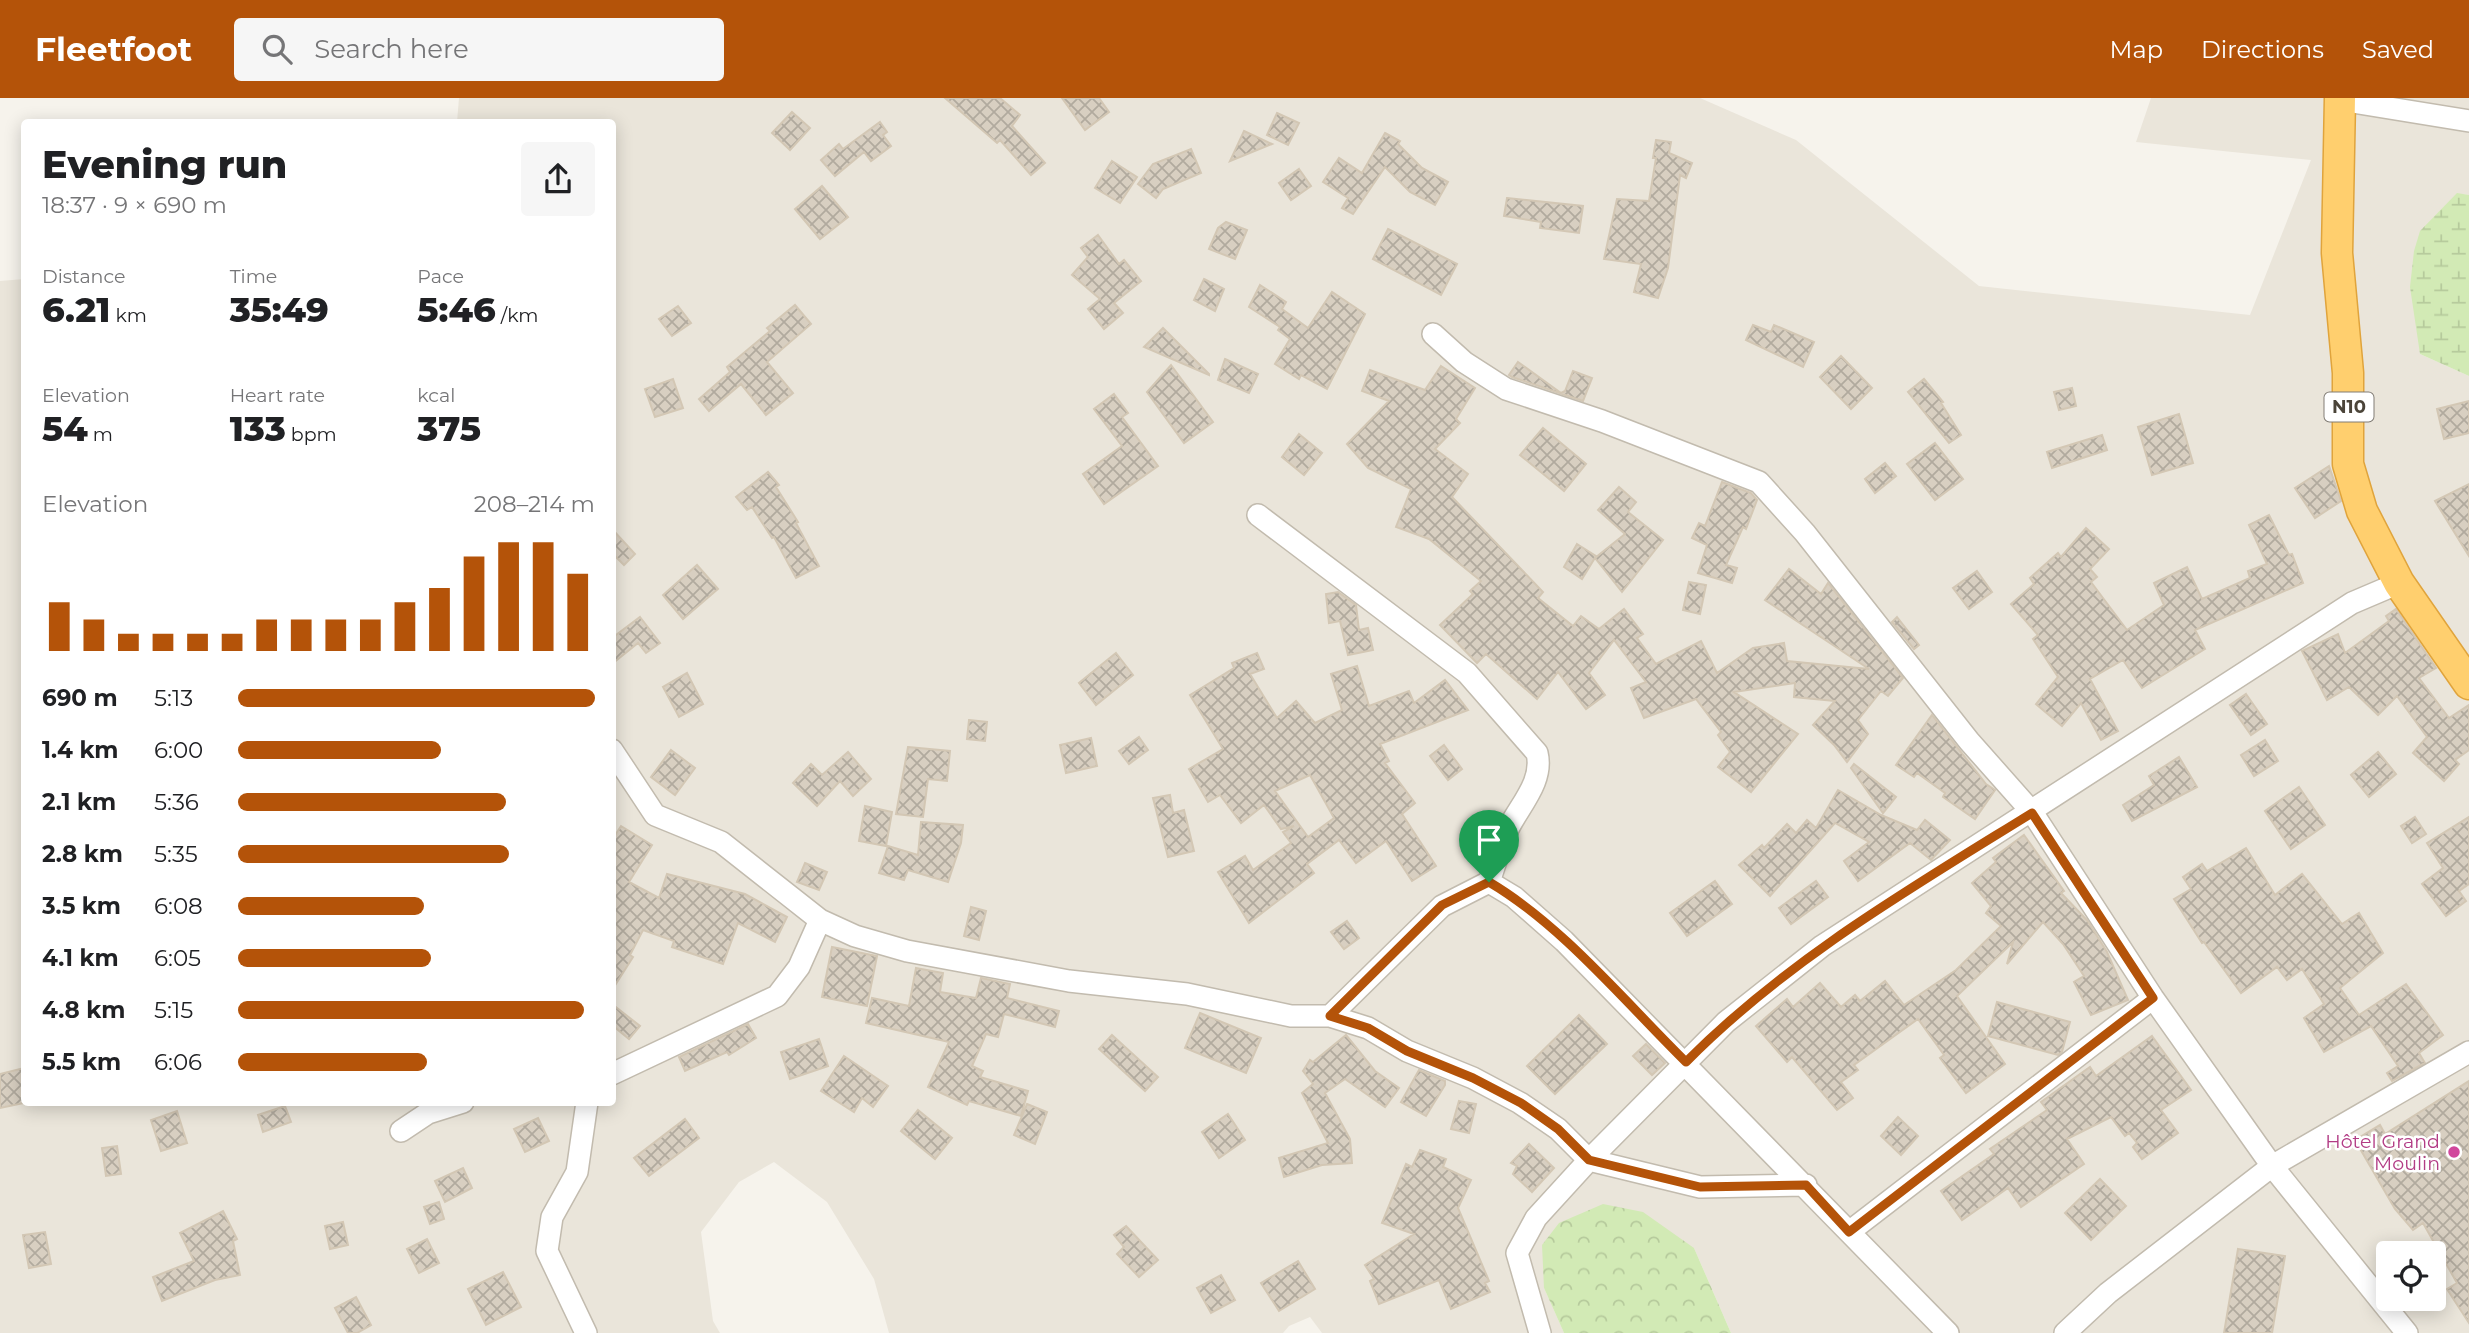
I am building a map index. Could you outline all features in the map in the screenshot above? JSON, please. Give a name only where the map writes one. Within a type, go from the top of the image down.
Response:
[{"type":"highway","name":"N10","points":[[2340,99],[2337,253],[2348,373],[2348,464],[2362,511],[2399,583],[2469,684]]},
{"type":"street","points":[[2340,99],[2469,121]]},
{"type":"street","points":[[1433,334],[1464,362],[1506,389],[1602,421],[1759,482],[1805,533],[1969,741],[2032,813],[2153,998],[2272,1166],[2407,1333]]},
{"type":"street","points":[[1258,515],[1467,673],[1537,752],[1540,765],[1533,786],[1507,830],[1489,882],[1442,905],[1330,1016]]},
{"type":"street","points":[[1540,1333],[1517,1253],[1536,1218],[1589,1160],[1726,1022],[1822,946],[2032,813],[2352,603],[2399,583]]},
{"type":"street","points":[[616,756],[654,815],[722,842],[820,920],[855,936],[907,951],[1069,981],[1187,994],[1291,1016],[1330,1016],[1368,1028],[1407,1051],[1473,1078],[1521,1103],[1558,1129],[1589,1160],[1700,1187],[1806,1185]]},
{"type":"street","points":[[1489,882],[1514,897],[1564,941],[1686,1062],[1948,1333]]},
{"type":"street","points":[[616,1072],[777,996],[799,967],[820,920]]},
{"type":"street","points":[[1849,1232],[2153,998]]},
{"type":"street","points":[[2064,1333],[2108,1293],[2272,1166],[2468,1055]]},
{"type":"street","points":[[401,1131],[429,1113],[451,1106]]},
{"type":"street","points":[[586,1106],[577,1172],[552,1217],[547,1251],[586,1333]]},
{"type":"shaded area","points":[[459,98],[1700,98],[1796,140],[1979,286],[2250,315],[2311,160],[2136,142],[2151,98],[2469,98],[2469,195],[2457,194],[2420,354],[2469,376],[2469,1333],[1731,1333],[1694,1248],[1544,1288],[1564,1333],[1322,1333],[1310,1317],[1289,1326],[1283,1333],[889,1333],[874,1279],[827,1202],[774,1162],[739,1182],[701,1232],[713,1321],[720,1333],[0,1333],[0,281],[21,279],[21,1106],[616,1106],[616,119],[457,119]]},
{"type":"green space","points":[[2457,193],[2469,195],[2469,376],[2420,354],[2410,287],[2414,251],[2420,231]]},
{"type":"green space","points":[[1603,1204],[1643,1212],[1694,1248],[1731,1333],[1564,1333],[1544,1288],[1542,1245],[1559,1223]]},
{"type":"building","points":[[945,98],[1000,98],[1020,115],[1012,126],[1045,163],[1031,175],[1000,140],[997,143]]},
{"type":"building","points":[[1062,98],[1099,98],[1109,112],[1085,130]]},
{"type":"building","points":[[792,112],[810,128],[790,150],[772,133]]},
{"type":"building","points":[[1277,113],[1299,123],[1288,145],[1267,135]]},
{"type":"building","points":[[880,122],[887,132],[883,135],[891,146],[871,161],[864,152],[835,176],[821,160],[839,144],[843,149]]},
{"type":"building","points":[[1244,131],[1272,144],[1230,161]]},
{"type":"building","points":[[1385,133],[1400,141],[1398,144],[1422,168],[1448,182],[1435,205],[1410,192],[1385,167],[1353,214],[1342,208],[1348,198],[1323,182],[1339,158],[1362,173]]},
{"type":"building","points":[[1656,140],[1671,142],[1669,153],[1692,163],[1686,178],[1680,175],[1668,268],[1658,298],[1634,292],[1641,264],[1604,259],[1617,199],[1649,201]]},
{"type":"building","points":[[1191,149],[1201,173],[1163,189],[1156,198],[1138,184],[1153,164]]},
{"type":"building","points":[[1112,161],[1137,177],[1120,203],[1095,188]]},
{"type":"building","points":[[1299,169],[1311,186],[1291,200],[1279,183]]},
{"type":"building","points":[[822,186],[848,217],[820,239],[795,209]]},
{"type":"building","points":[[1507,198],[1583,206],[1579,233],[1540,228],[1541,222],[1504,216]]},
{"type":"building","points":[[1226,222],[1247,230],[1235,259],[1209,249],[1218,228]]},
{"type":"building","points":[[1388,229],[1457,264],[1441,295],[1373,259]]},
{"type":"building","points":[[1098,235],[1119,264],[1124,260],[1141,281],[1114,303],[1123,313],[1104,329],[1088,309],[1100,299],[1072,275],[1088,257],[1081,248]]},
{"type":"building","points":[[1204,279],[1224,289],[1215,311],[1194,300]]},
{"type":"building","points":[[1260,285],[1286,302],[1282,309],[1308,328],[1332,292],[1365,314],[1327,389],[1301,375],[1299,379],[1275,364],[1290,339],[1278,330],[1280,327],[1249,307]]},
{"type":"building","points":[[795,305],[811,324],[767,362],[793,393],[766,415],[741,384],[709,411],[699,399],[730,372],[727,367],[770,331],[767,328]]},
{"type":"building","points":[[678,306],[691,323],[672,336],[659,319]]},
{"type":"building","points":[[1753,325],[1771,332],[1774,325],[1814,342],[1803,367],[1746,340]]},
{"type":"building","points":[[1163,328],[1209,374],[1209,375],[1144,347]]},
{"type":"building","points":[[1841,356],[1872,388],[1851,409],[1820,377]]},
{"type":"building","points":[[1225,359],[1258,374],[1249,393],[1218,380]]},
{"type":"building","points":[[1518,362],[1561,393],[1565,391],[1573,371],[1592,378],[1583,401],[1512,377],[1509,375]]},
{"type":"building","points":[[1171,365],[1213,422],[1184,443],[1147,392]]},
{"type":"building","points":[[1441,366],[1475,388],[1456,419],[1460,423],[1435,449],[1468,474],[1452,497],[1543,592],[1538,598],[1573,626],[1581,616],[1599,629],[1624,609],[1643,634],[1637,638],[1656,664],[1701,641],[1717,673],[1753,648],[1784,643],[1787,661],[1869,669],[1765,600],[1789,569],[1821,594],[1828,583],[1903,678],[1888,696],[1881,691],[1858,720],[1868,734],[1847,762],[1813,725],[1835,701],[1794,697],[1795,683],[1734,692],[1798,734],[1751,792],[1718,767],[1730,752],[1718,735],[1721,732],[1696,699],[1644,718],[1631,688],[1646,682],[1614,640],[1589,673],[1605,695],[1586,709],[1558,672],[1537,699],[1486,654],[1477,663],[1440,625],[1473,594],[1470,591],[1481,581],[1429,539],[1396,527],[1411,489],[1368,468],[1347,444],[1389,401],[1362,391],[1370,370],[1425,390]]},
{"type":"building","points":[[673,379],[683,408],[655,417],[645,389]]},
{"type":"building","points":[[1924,379],[1943,402],[1941,403],[1961,435],[1949,443],[1908,392]]},
{"type":"building","points":[[2072,388],[2076,406],[2059,410],[2054,392]]},
{"type":"building","points":[[1114,394],[1128,413],[1122,417],[1158,466],[1104,504],[1083,474],[1122,446],[1094,409]]},
{"type":"building","points":[[2469,401],[2469,433],[2444,439],[2437,409]]},
{"type":"building","points":[[2179,414],[2193,463],[2152,475],[2138,427]]},
{"type":"building","points":[[1543,428],[1586,464],[1564,491],[1520,455]]},
{"type":"building","points":[[1299,434],[1322,453],[1304,475],[1282,457]]},
{"type":"building","points":[[2102,435],[2107,450],[2052,468],[2047,452]]},
{"type":"building","points":[[1935,443],[1963,479],[1935,500],[1907,464]]},
{"type":"building","points":[[1885,463],[1896,476],[1875,493],[1865,479]]},
{"type":"building","points":[[2329,466],[2341,501],[2315,518],[2295,488]]},
{"type":"building","points":[[768,472],[779,485],[776,487],[798,522],[796,523],[819,566],[796,578],[774,537],[772,538],[752,507],[747,510],[736,497]]},
{"type":"building","points":[[1722,482],[1751,493],[1757,500],[1746,529],[1743,527],[1726,565],[1737,568],[1732,583],[1698,573],[1707,545],[1692,538],[1699,523],[1705,526]]},
{"type":"building","points":[[2469,484],[2469,556],[2435,501]]},
{"type":"building","points":[[1619,487],[1636,502],[1628,512],[1663,540],[1622,592],[1595,558],[1625,534],[1598,510]]},
{"type":"building","points":[[2269,515],[2289,555],[2292,554],[2303,583],[2195,630],[2205,649],[2142,688],[2123,660],[2090,679],[2118,731],[2101,740],[2081,703],[2062,726],[2036,704],[2058,677],[2033,639],[2038,635],[2011,604],[2034,584],[2030,578],[2058,553],[2061,557],[2086,528],[2109,549],[2090,569],[2097,577],[2091,582],[2127,630],[2164,605],[2154,583],[2187,567],[2202,599],[2250,578],[2248,571],[2267,564],[2249,525]]},
{"type":"building","points":[[616,533],[635,554],[624,565],[616,557]]},
{"type":"building","points":[[1577,544],[1596,556],[1582,579],[1564,567]]},
{"type":"building","points":[[697,565],[718,589],[683,619],[663,595]]},
{"type":"building","points":[[1977,571],[1992,592],[1969,609],[1953,588]]},
{"type":"building","points":[[1689,582],[1706,585],[1700,614],[1683,610]]},
{"type":"building","points":[[1338,592],[1356,605],[1359,630],[1368,628],[1373,650],[1348,655],[1340,621],[1329,623],[1326,594]]},
{"type":"building","points":[[2396,609],[2436,668],[2419,678],[2449,718],[2469,705],[2469,750],[2455,760],[2459,764],[2444,781],[2413,753],[2427,737],[2397,696],[2378,715],[2349,687],[2327,700],[2302,651],[2338,634],[2345,653],[2389,621],[2386,616]]},
{"type":"building","points":[[640,617],[660,643],[646,653],[638,643],[616,661],[616,635]]},
{"type":"building","points":[[1897,617],[1919,645],[1914,649],[1892,622]]},
{"type":"building","points":[[1116,653],[1133,675],[1096,705],[1079,683]]},
{"type":"building","points":[[1257,653],[1264,669],[1250,674],[1277,718],[1296,701],[1315,723],[1342,710],[1331,674],[1357,666],[1369,706],[1409,691],[1414,703],[1445,680],[1468,710],[1380,744],[1389,761],[1385,763],[1415,803],[1402,814],[1436,866],[1412,881],[1386,841],[1356,863],[1339,840],[1307,864],[1314,873],[1249,923],[1218,872],[1245,856],[1253,870],[1291,843],[1283,832],[1294,826],[1281,829],[1264,805],[1241,823],[1220,795],[1208,802],[1189,769],[1223,749],[1190,695],[1234,668],[1232,663]],"holes":[[[1310,775],[1334,818],[1308,837],[1275,791]]]},
{"type":"building","points":[[687,673],[703,704],[679,717],[663,687]]},
{"type":"building","points":[[2246,694],[2267,724],[2251,735],[2230,705]]},
{"type":"building","points":[[1932,715],[1986,784],[1995,790],[1975,819],[1943,797],[1945,793],[1917,773],[1914,777],[1896,765]]},
{"type":"building","points":[[969,720],[987,722],[985,741],[967,739]]},
{"type":"building","points":[[1139,737],[1148,750],[1129,764],[1119,751]]},
{"type":"building","points":[[1091,738],[1097,766],[1066,773],[1060,745]]},
{"type":"building","points":[[2265,740],[2278,761],[2254,776],[2241,755]]},
{"type":"building","points":[[1444,745],[1462,769],[1448,780],[1430,756]]},
{"type":"building","points":[[908,747],[950,751],[947,781],[928,779],[923,817],[896,814]]},
{"type":"building","points":[[671,750],[695,768],[675,795],[651,777]]},
{"type":"building","points":[[848,752],[871,779],[853,796],[840,781],[817,806],[793,783],[811,764],[822,775]]},
{"type":"building","points":[[2378,752],[2396,774],[2369,797],[2351,775]]},
{"type":"building","points":[[2179,757],[2197,787],[2132,821],[2123,805],[2154,785],[2149,776]]},
{"type":"building","points":[[1854,764],[1896,797],[1883,813],[1851,768]]},
{"type":"building","points":[[2299,787],[2325,825],[2291,849],[2265,811]]},
{"type":"building","points":[[1838,790],[1881,815],[1917,830],[1925,820],[1950,840],[1931,860],[1910,843],[1858,881],[1844,861],[1869,842],[1835,823],[1770,896],[1739,865],[1762,845],[1764,848],[1787,824],[1796,833],[1807,820],[1816,828]]},
{"type":"building","points":[[1170,795],[1173,813],[1184,810],[1194,851],[1168,857],[1153,798]]},
{"type":"building","points":[[865,806],[892,812],[886,846],[859,841]]},
{"type":"building","points":[[2415,817],[2426,834],[2412,843],[2401,826]]},
{"type":"building","points":[[2469,817],[2469,884],[2459,891],[2466,901],[2446,916],[2422,884],[2443,868],[2427,843]]},
{"type":"building","points":[[921,822],[963,825],[961,843],[948,882],[908,870],[904,880],[879,873],[888,846],[918,855]]},
{"type":"building","points":[[621,826],[652,845],[629,882],[659,898],[667,874],[745,894],[787,917],[775,942],[738,923],[723,964],[672,947],[674,941],[643,930],[630,955],[633,957],[616,984],[616,834]]},
{"type":"building","points":[[2024,835],[2064,891],[2061,893],[2087,920],[2107,952],[2128,1000],[2091,1015],[2074,982],[2084,976],[2063,944],[2043,922],[2007,964],[2013,942],[1957,996],[2005,1064],[1966,1093],[1940,1058],[1944,1055],[1918,1019],[1854,1065],[1858,1070],[1841,1082],[1853,1098],[1837,1110],[1792,1057],[1787,1062],[1756,1026],[1787,999],[1793,1007],[1820,983],[1841,1007],[1855,995],[1860,1001],[1885,981],[1904,1005],[1956,970],[2001,926],[1986,913],[1991,906],[1972,883],[1996,862],[1993,858]]},
{"type":"building","points":[[2246,848],[2275,895],[2302,874],[2342,924],[2359,913],[2383,953],[2340,988],[2359,1015],[2406,984],[2443,1035],[2419,1053],[2425,1063],[2392,1081],[2387,1073],[2398,1066],[2371,1026],[2324,1052],[2304,1018],[2324,1004],[2302,969],[2287,980],[2277,967],[2241,993],[2204,942],[2202,943],[2174,899],[2191,889],[2183,877],[2202,864],[2207,871]]},
{"type":"building","points":[[805,863],[827,872],[819,890],[797,882]]},
{"type":"building","points":[[1715,881],[1732,904],[1687,936],[1670,913]]},
{"type":"building","points":[[1816,881],[1828,897],[1791,924],[1779,908]]},
{"type":"building","points":[[971,907],[986,911],[979,940],[964,936]]},
{"type":"building","points":[[1347,921],[1359,938],[1344,949],[1331,932]]},
{"type":"building","points":[[832,947],[877,956],[867,1006],[822,997]]},
{"type":"building","points":[[916,968],[943,973],[940,992],[976,998],[981,978],[1010,984],[1007,998],[1059,1011],[1055,1027],[1004,1014],[998,1037],[986,1034],[972,1066],[983,1071],[980,1077],[1028,1091],[1021,1116],[969,1101],[967,1105],[928,1087],[949,1042],[866,1023],[872,998],[909,1006]]},
{"type":"building","points":[[1997,1002],[2070,1022],[2062,1052],[2058,1055],[1988,1036]]},
{"type":"building","points":[[616,1007],[640,1026],[629,1039],[616,1028]]},
{"type":"building","points":[[1200,1013],[1261,1038],[1246,1073],[1185,1048]]},
{"type":"building","points":[[1579,1015],[1607,1044],[1555,1094],[1527,1066]]},
{"type":"building","points":[[748,1024],[756,1038],[729,1055],[727,1052],[685,1071],[679,1057]]},
{"type":"building","points":[[1112,1035],[1158,1077],[1145,1091],[1099,1049]]},
{"type":"building","points":[[1346,1035],[1375,1071],[1399,1088],[1385,1107],[1345,1079],[1325,1093],[1350,1139],[1352,1163],[1322,1165],[1284,1177],[1279,1158],[1328,1143],[1302,1093],[1313,1084],[1303,1071],[1310,1060],[1313,1062]]},
{"type":"building","points":[[2152,1036],[2191,1090],[2161,1110],[2178,1133],[2142,1159],[2133,1147],[2137,1143],[2129,1133],[2125,1136],[2111,1117],[2067,1139],[2084,1164],[2021,1207],[2008,1188],[1962,1220],[1941,1191],[1994,1154],[1990,1149],[2047,1110],[2041,1102],[2090,1067],[2096,1076]]},
{"type":"building","points":[[819,1039],[828,1066],[790,1079],[781,1052]]},
{"type":"building","points":[[1646,1044],[1665,1063],[1652,1075],[1633,1056]]},
{"type":"building","points":[[844,1056],[888,1086],[873,1107],[862,1098],[854,1112],[821,1091]]},
{"type":"building","points":[[21,1069],[21,1104],[0,1108],[0,1074]]},
{"type":"building","points":[[1419,1070],[1445,1081],[1426,1116],[1401,1102]]},
{"type":"building","points":[[2469,1081],[2469,1323],[2447,1289],[2457,1283],[2446,1264],[2446,1241],[2433,1241],[2423,1223],[2413,1230],[2395,1209],[2355,1140],[2380,1125],[2385,1134]]},
{"type":"building","points":[[1459,1101],[1476,1104],[1469,1133],[1451,1129]]},
{"type":"building","points":[[1027,1104],[1047,1112],[1035,1144],[1014,1135]]},
{"type":"building","points":[[285,1106],[291,1122],[263,1132],[258,1115]]},
{"type":"building","points":[[918,1110],[952,1138],[935,1159],[901,1131]]},
{"type":"building","points":[[177,1111],[187,1143],[161,1151],[151,1120]]},
{"type":"building","points":[[1228,1114],[1245,1140],[1219,1158],[1202,1132]]},
{"type":"building","points":[[1898,1117],[1918,1136],[1901,1155],[1881,1136]]},
{"type":"building","points":[[538,1118],[549,1141],[525,1152],[514,1129]]},
{"type":"building","points":[[685,1119],[699,1138],[649,1176],[634,1158]]},
{"type":"building","points":[[1529,1144],[1554,1168],[1532,1192],[1513,1174],[1517,1166],[1511,1163]]},
{"type":"building","points":[[117,1146],[121,1174],[106,1176],[102,1148]]},
{"type":"building","points":[[1420,1150],[1446,1159],[1443,1167],[1471,1180],[1458,1208],[1489,1281],[1485,1283],[1490,1292],[1451,1309],[1439,1280],[1379,1304],[1370,1281],[1374,1279],[1365,1265],[1414,1234],[1382,1223],[1406,1164],[1412,1167]]},
{"type":"building","points":[[463,1168],[472,1188],[445,1202],[435,1181]]},
{"type":"building","points":[[2100,1179],[2126,1206],[2091,1240],[2065,1213]]},
{"type":"building","points":[[439,1202],[444,1219],[430,1224],[424,1207]]},
{"type":"building","points":[[223,1211],[237,1239],[233,1241],[240,1275],[215,1280],[162,1301],[153,1277],[194,1261],[180,1233]]},
{"type":"building","points":[[343,1222],[348,1245],[330,1249],[325,1226]]},
{"type":"building","points":[[1126,1226],[1158,1260],[1139,1277],[1117,1254],[1124,1247],[1114,1235]]},
{"type":"building","points":[[45,1232],[51,1264],[29,1268],[23,1235]]},
{"type":"building","points":[[427,1239],[439,1263],[419,1273],[407,1249]]},
{"type":"building","points":[[2238,1249],[2285,1256],[2272,1333],[2224,1333]]},
{"type":"building","points":[[1298,1261],[1315,1289],[1279,1311],[1261,1283]]},
{"type":"building","points":[[503,1272],[521,1307],[486,1325],[468,1289]]},
{"type":"building","points":[[1221,1275],[1235,1300],[1211,1313],[1197,1288]]},
{"type":"building","points":[[356,1297],[371,1325],[357,1333],[348,1333],[335,1308]]},
{"type":"place","name":"Hôtel Grand Moulin","points":[[2454,1152]]},
{"type":"route","points":[[2032,813],[2153,998],[1849,1232],[1806,1185],[1700,1187],[1589,1160],[1558,1129],[1521,1103],[1473,1078],[1407,1051],[1368,1028],[1330,1016],[1442,905],[1489,882],[1514,897],[1564,941],[1686,1062],[1726,1022],[1822,946],[2032,813]]}]
